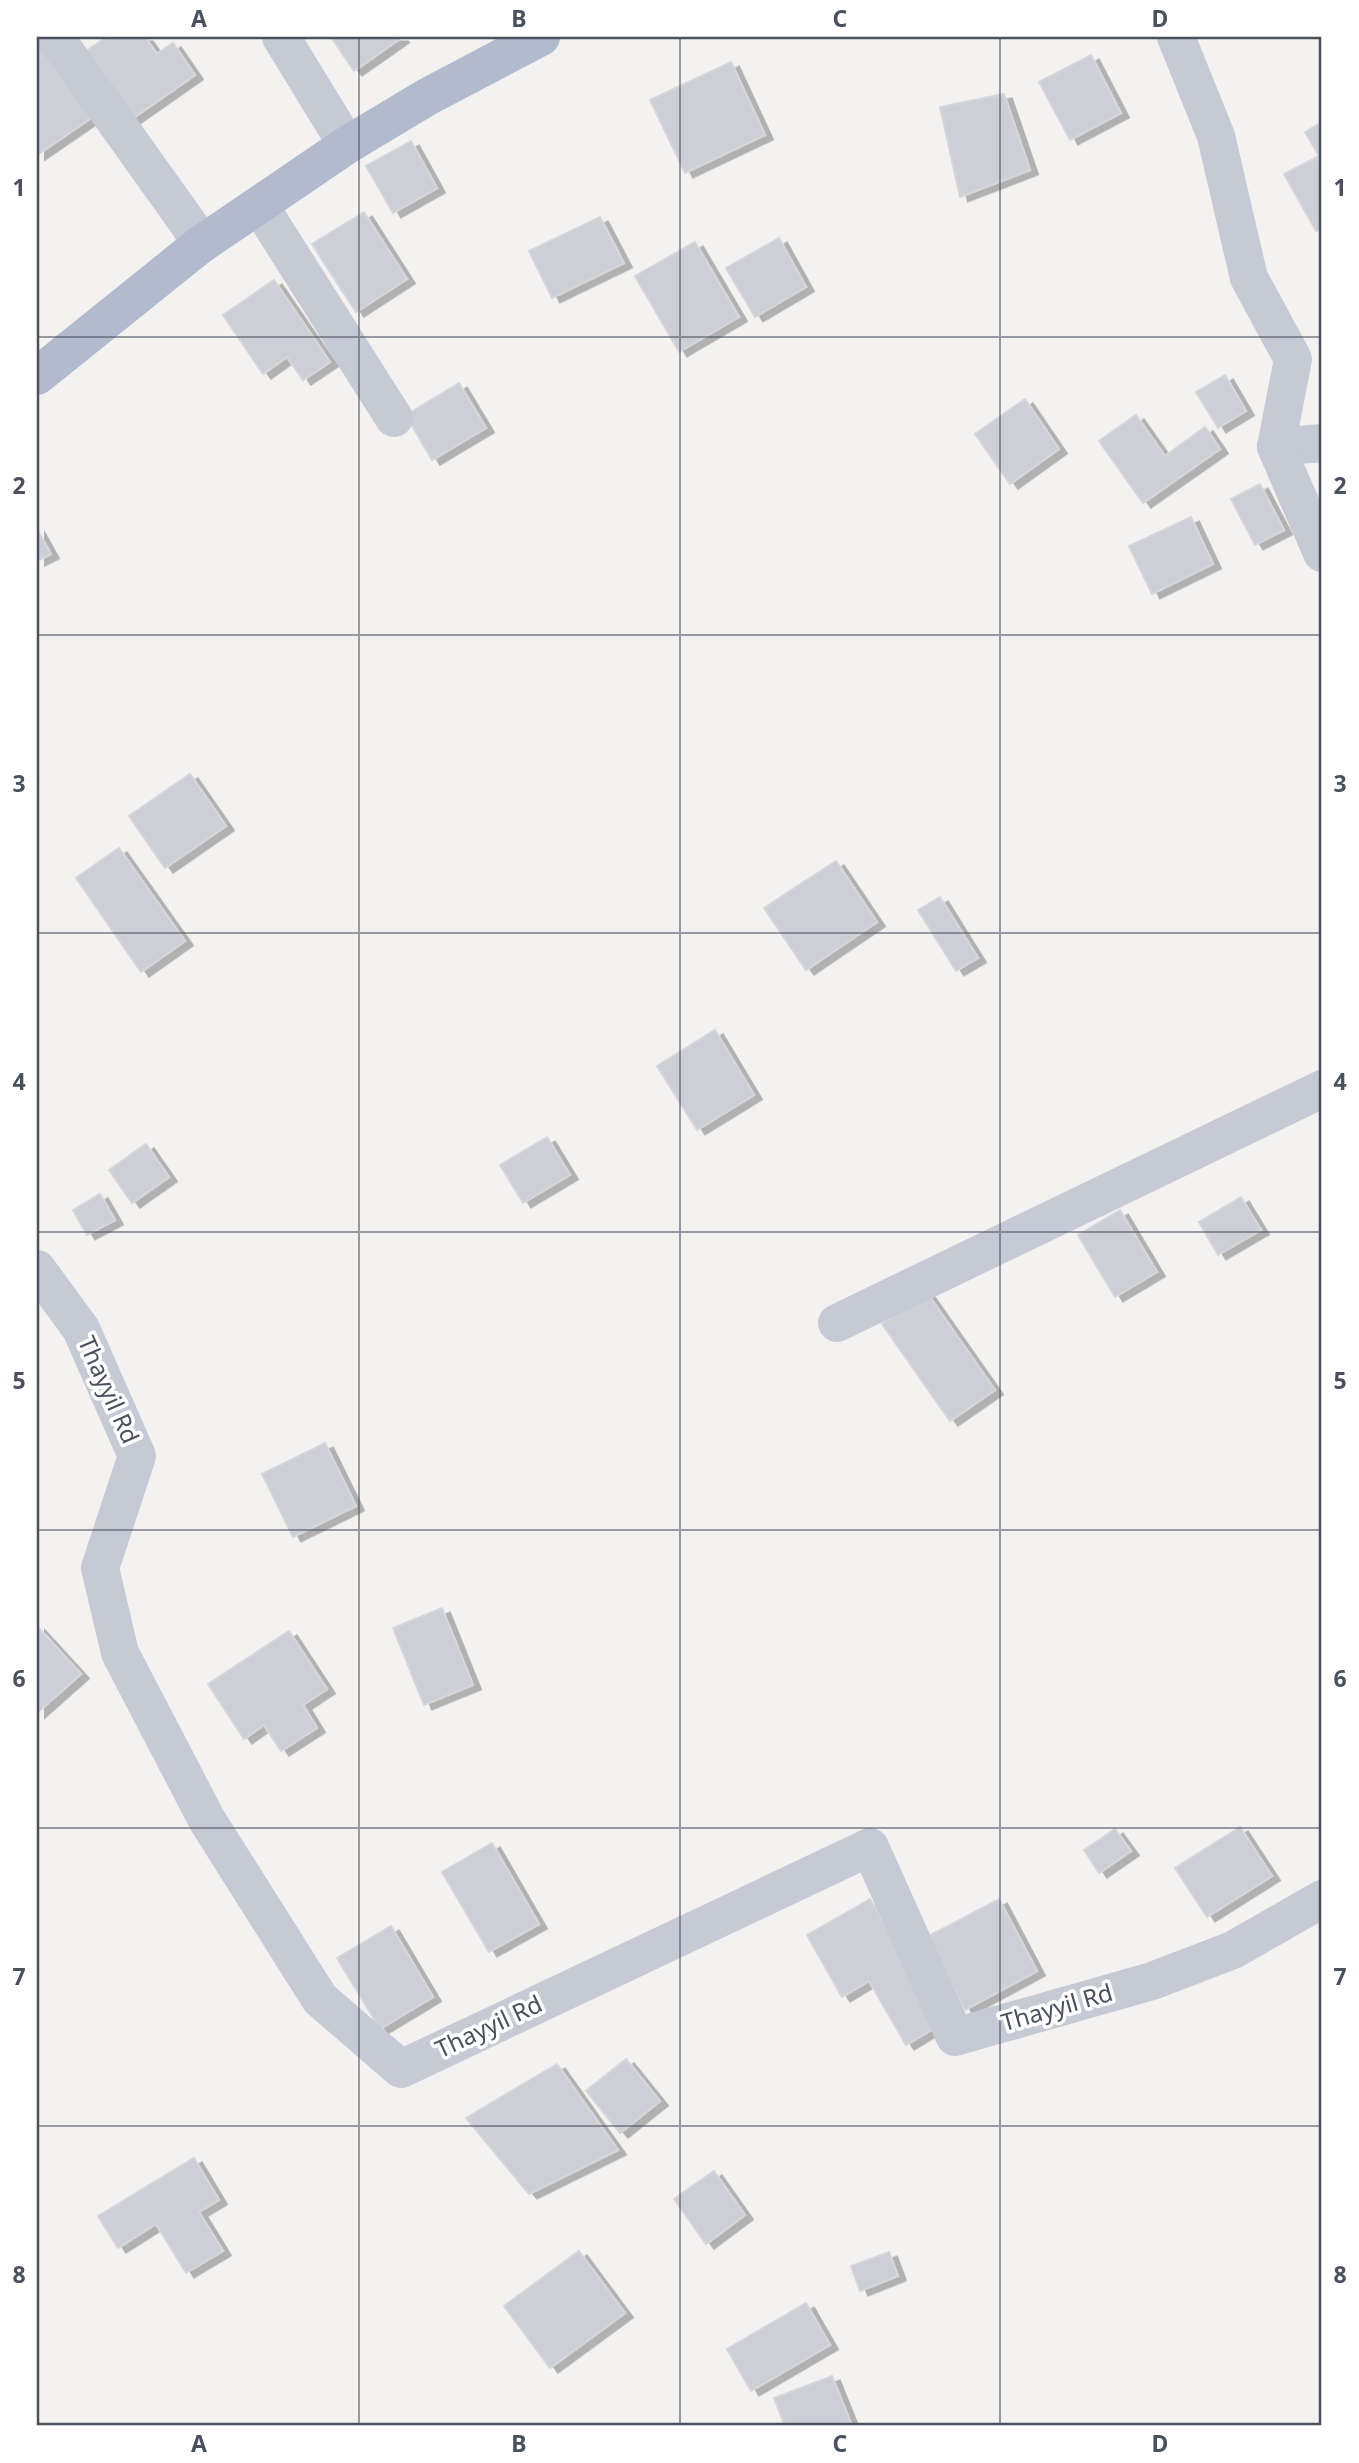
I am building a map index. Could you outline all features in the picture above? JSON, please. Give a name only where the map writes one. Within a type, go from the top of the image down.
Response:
[{"type":"main road","points":[[37,376],[200,245],[347,145],[427,97],[541,37]]},
{"type":"street","points":[[55,37],[190,226],[200,245]]},
{"type":"street","points":[[281,37],[347,145]]},
{"type":"street","points":[[1176,37],[1216,136],[1248,278],[1293,359],[1276,447],[1322,553]]},
{"type":"street","points":[[259,205],[394,418]]},
{"type":"street","points":[[1276,447],[1322,443]]},
{"type":"street","points":[[837,1323],[1322,1089]]},
{"type":"street","name":"Thayyil Rd","points":[[37,1269],[81,1329],[137,1456],[100,1568],[120,1653],[207,1820],[320,1999],[401,2069],[870,1847],[955,2037],[1152,1981],[1233,1950],[1322,1899]]},
{"type":"building","points":[[107,37],[145,37],[157,54],[173,43],[195,75],[126,123],[79,56]]},
{"type":"building","points":[[331,37],[400,37],[401,38],[354,71]]},
{"type":"building","points":[[47,38],[97,114],[37,155],[37,45]]},
{"type":"building","points":[[1091,55],[1121,113],[1070,140],[1039,82]]},
{"type":"building","points":[[731,62],[765,135],[685,173],[650,100]]},
{"type":"building","points":[[1004,94],[1030,170],[960,197],[940,107]]},
{"type":"building","points":[[1322,122],[1322,228],[1316,231],[1284,174],[1319,156],[1305,132]]},
{"type":"building","points":[[411,141],[437,188],[393,213],[366,166]]},
{"type":"building","points":[[364,212],[407,279],[356,312],[312,244]]},
{"type":"building","points":[[600,217],[624,263],[552,298],[529,251]]},
{"type":"building","points":[[779,238],[806,287],[755,317],[726,268]]},
{"type":"building","points":[[695,242],[739,317],[679,352],[635,276]]},
{"type":"building","points":[[274,280],[330,362],[303,380],[287,357],[263,374],[223,315]]},
{"type":"building","points":[[1225,375],[1246,411],[1218,428],[1196,392]]},
{"type":"building","points":[[459,383],[486,428],[432,460],[406,415]]},
{"type":"building","points":[[1025,399],[1059,449],[1010,484],[975,434]]},
{"type":"building","points":[[1136,415],[1165,456],[1205,427],[1220,449],[1143,503],[1099,441]]},
{"type":"building","points":[[1260,484],[1284,530],[1255,545],[1231,499]]},
{"type":"building","points":[[1191,517],[1213,564],[1152,594],[1129,546]]},
{"type":"building","points":[[37,529],[51,554],[37,561]]},
{"type":"building","points":[[190,774],[226,826],[165,868],[129,816]]},
{"type":"building","points":[[119,848],[185,941],[141,972],[76,878]]},
{"type":"building","points":[[836,861],[877,922],[806,970],[764,908]]},
{"type":"building","points":[[940,897],[978,958],[956,971],[918,910]]},
{"type":"building","points":[[715,1030],[754,1095],[697,1130],[657,1066]]},
{"type":"building","points":[[547,1137],[570,1175],[523,1203],[500,1165]]},
{"type":"building","points":[[146,1144],[169,1177],[132,1203],[109,1170]]},
{"type":"building","points":[[100,1194],[115,1220],[87,1235],[73,1210]]},
{"type":"building","points":[[1241,1197],[1261,1230],[1218,1255],[1199,1222]]},
{"type":"building","points":[[1120,1210],[1157,1272],[1115,1297],[1078,1235]]},
{"type":"building","points":[[927,1293],[995,1390],[950,1421],[882,1324]]},
{"type":"building","points":[[325,1443],[356,1506],[293,1537],[262,1474]]},
{"type":"building","points":[[442,1608],[473,1685],[424,1705],[393,1628]]},
{"type":"building","points":[[37,1626],[81,1674],[37,1713]]},
{"type":"building","points":[[289,1631],[327,1689],[303,1705],[317,1728],[281,1751],[264,1725],[244,1739],[208,1684]]},
{"type":"building","points":[[1240,1827],[1272,1876],[1207,1917],[1175,1868]]},
{"type":"building","points":[[1115,1829],[1131,1851],[1099,1873],[1084,1850]]},
{"type":"building","points":[[492,1843],[539,1924],[489,1952],[442,1872]]},
{"type":"building","points":[[870,1899],[941,2024],[906,2045],[869,1981],[842,1997],[807,1935]]},
{"type":"building","points":[[999,1899],[1037,1971],[965,2010],[927,1937]]},
{"type":"building","points":[[391,1926],[433,1997],[380,2029],[337,1958]]},
{"type":"building","points":[[626,2059],[660,2101],[620,2133],[586,2091]]},
{"type":"building","points":[[557,2064],[618,2150],[529,2194],[466,2118]]},
{"type":"building","points":[[194,2158],[219,2200],[199,2212],[223,2251],[186,2273],[156,2224],[118,2248],[98,2216]]},
{"type":"building","points":[[714,2171],[745,2215],[706,2244],[674,2199]]},
{"type":"building","points":[[579,2251],[625,2313],[550,2368],[504,2306]]},
{"type":"building","points":[[889,2252],[898,2276],[860,2291],[851,2266]]},
{"type":"building","points":[[806,2303],[830,2345],[751,2391],[727,2349]]},
{"type":"building","points":[[832,2376],[852,2426],[785,2426],[774,2398]]}]
